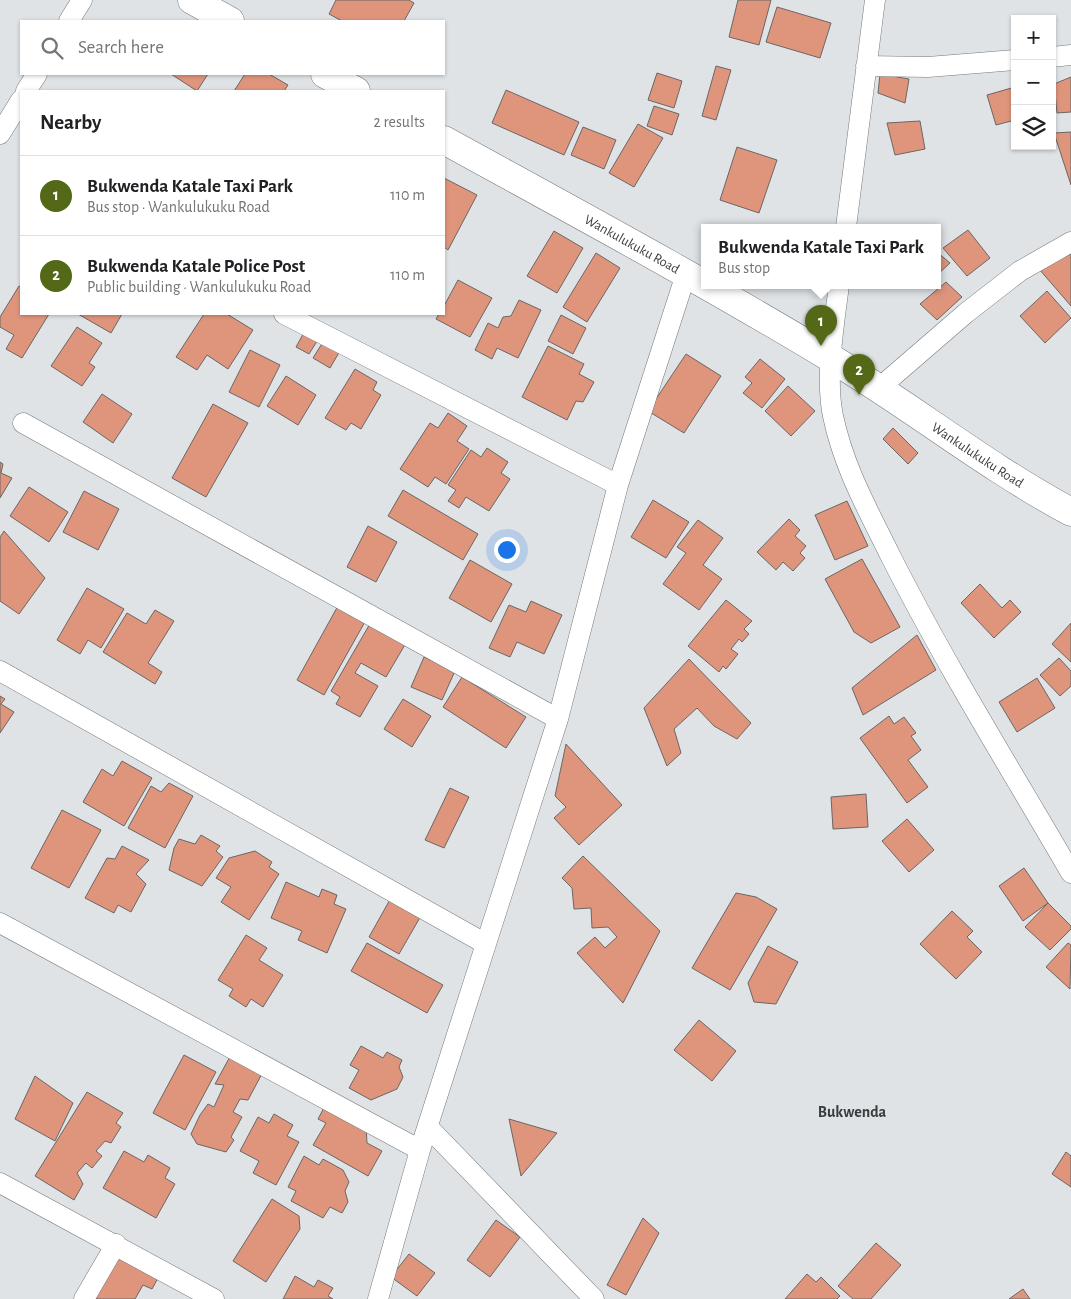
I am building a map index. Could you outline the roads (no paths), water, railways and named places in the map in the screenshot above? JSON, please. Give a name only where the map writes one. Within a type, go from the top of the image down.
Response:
[{"type":"main road","points":[[194,1],[228,20]]},
{"type":"main road","points":[[327,75],[354,90]]},
{"type":"main road","name":"Wankulukuku Road","points":[[445,141],[701,283]]},
{"type":"main road","name":"Wankulukuku Road","points":[[712,289],[830,358],[1028,489],[1071,512]]},
{"type":"street","points":[[70,20],[82,0]]},
{"type":"street","points":[[846,224],[875,0]]},
{"type":"street","points":[[1056,57],[1071,56]]},
{"type":"street","points":[[866,66],[928,67],[1011,60]]},
{"type":"street","points":[[27,90],[36,75]]},
{"type":"street","points":[[0,134],[20,102]]},
{"type":"street","points":[[878,389],[966,313],[1020,271],[1071,242]]},
{"type":"street","points":[[378,1299],[420,1150],[558,719],[618,485],[686,274]]},
{"type":"street","points":[[839,289],[830,358],[832,414],[846,464],[910,594],[987,732],[1071,873]]},
{"type":"street","points":[[286,315],[618,485]]},
{"type":"street","points":[[23,423],[558,719]]},
{"type":"street","points":[[0,671],[486,944]]},
{"type":"street","points":[[0,923],[420,1150]]},
{"type":"street","points":[[428,1127],[594,1299]]},
{"type":"street","points":[[0,1183],[116,1244],[214,1299]]},
{"type":"street","points":[[84,1299],[116,1244]]},
{"type":"place","name":"Bukwenda Katale Taxi Park","points":[[821,346]]},
{"type":"place","name":"Bukwenda Katale Police Post","points":[[859,395]]},
{"type":"district","name":"Bukwenda","points":[[852,1111]]}]
